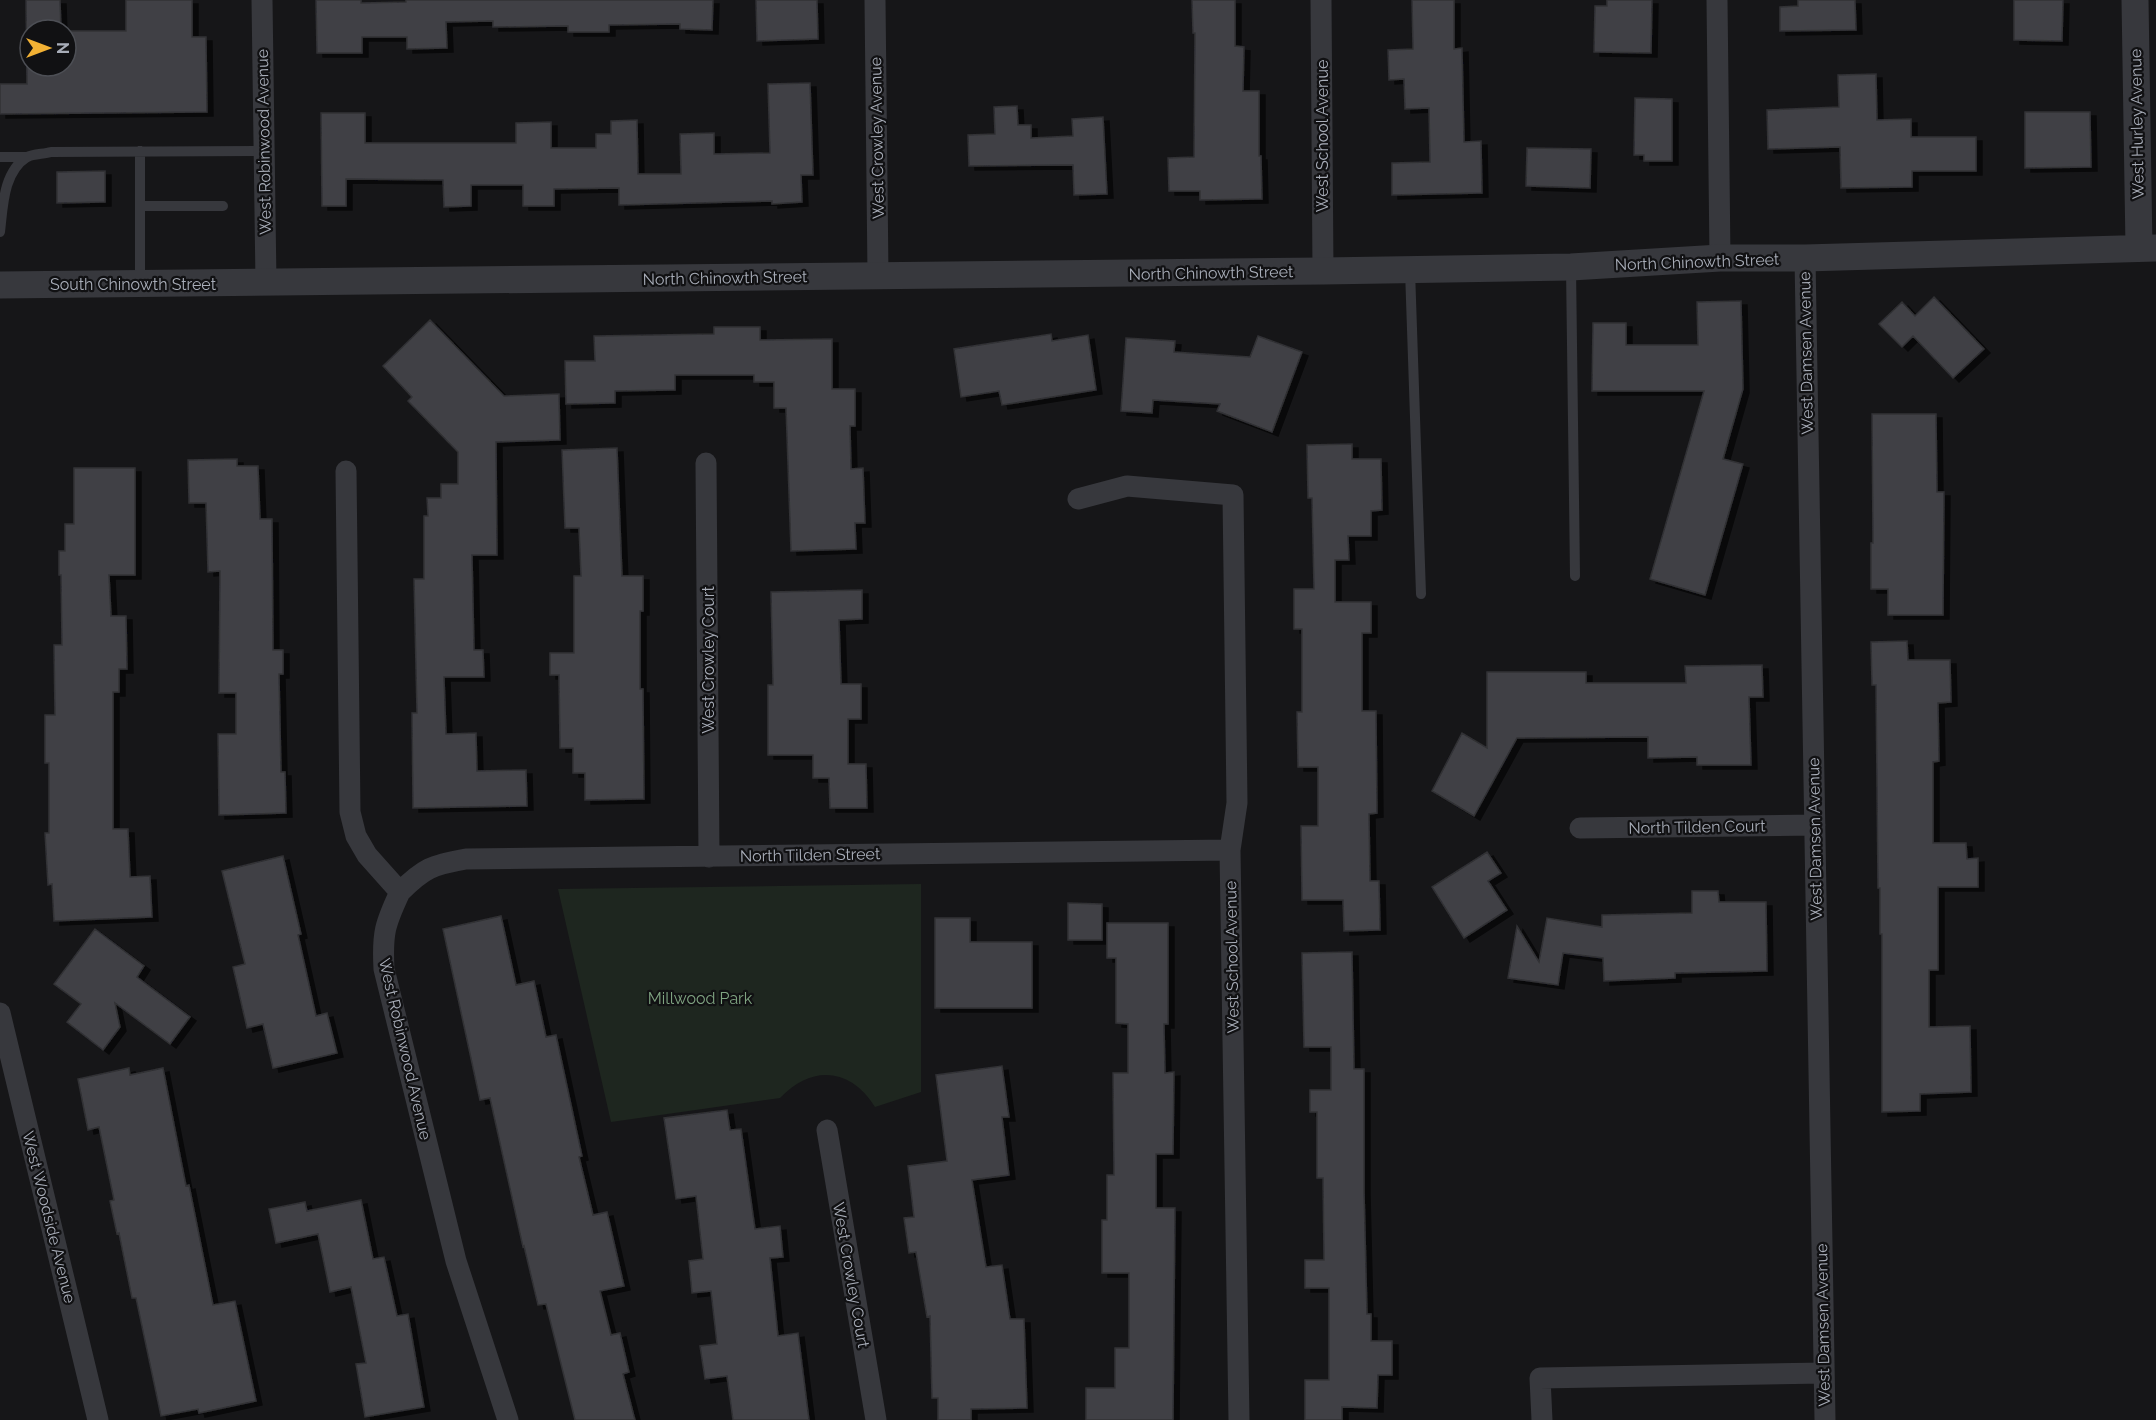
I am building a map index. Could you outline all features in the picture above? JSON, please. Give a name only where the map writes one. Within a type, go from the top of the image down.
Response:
[{"type":"street","name":"West Robinwood Avenue","points":[[262,0],[266,283]]},
{"type":"street","name":"West Crowley Avenue","points":[[875,0],[878,276]]},
{"type":"street","name":"West School Avenue","points":[[1321,0],[1323,271]]},
{"type":"street","points":[[1717,0],[1720,258]]},
{"type":"street","name":"West Hurley Avenue","points":[[2135,0],[2147,248]]},
{"type":"street","name":"North Chinowth Street","points":[[266,283],[1410,270],[1571,267],[1720,258],[1804,258],[2147,248]]},
{"type":"street","name":"West Damsen Avenue","points":[[1804,258],[1825,1420]]},
{"type":"street","name":"South Chinowth Street","points":[[0,285],[266,283]]},
{"type":"street","name":"West Crowley Court","points":[[706,463],[709,857]]},
{"type":"street","points":[[346,471],[350,812],[356,836],[367,855],[400,892]]},
{"type":"street","name":"West School Avenue","points":[[1078,500],[1126,486],[1233,495],[1237,803],[1230,850],[1239,1420]]},
{"type":"street","name":"North Tilden Court","points":[[1580,828],[1815,825]]},
{"type":"street","name":"North Tilden Street","points":[[400,892],[419,874],[441,864],[466,859],[1230,850]]},
{"type":"street","name":"West Robinwood Avenue","points":[[400,892],[386,922],[383,946],[384,969],[456,1261],[508,1420]]},
{"type":"street","name":"West Woodside Avenue","points":[[0,1013],[98,1420]]},
{"type":"street","name":"West Crowley Court","points":[[827,1130],[876,1420]]},
{"type":"street","points":[[1542,1420],[1540,1378],[1824,1373]]},
{"type":"lane","points":[[0,157],[28,157],[51,152],[264,150]]},
{"type":"lane","points":[[140,151],[140,284]]},
{"type":"lane","points":[[0,232],[5,192],[12,173],[28,157]]},
{"type":"lane","points":[[140,206],[223,206]]},
{"type":"lane","points":[[1571,267],[1575,576]]},
{"type":"lane","points":[[1410,270],[1421,594]]},
{"type":"green space","name":"Millwood Park","points":[[921,884],[921,1092],[875,1107],[855,1084],[831,1075],[818,1076],[792,1087],[780,1098],[611,1122],[558,889]]},
{"type":"building","points":[[26,0],[60,0],[61,18],[26,18]]},
{"type":"building","points":[[126,0],[192,0],[192,37],[206,37],[207,112],[0,114],[0,84],[27,84],[27,78],[78,78],[78,31],[126,31]]},
{"type":"building","points":[[316,0],[361,0],[361,3],[406,2],[406,0],[713,0],[712,30],[680,29],[680,24],[609,25],[609,32],[568,32],[568,26],[493,27],[493,21],[446,22],[447,48],[407,49],[407,37],[362,37],[362,53],[317,53]]},
{"type":"building","points":[[756,0],[817,0],[818,39],[757,41]]},
{"type":"building","points":[[1192,0],[1235,0],[1235,46],[1244,47],[1243,91],[1259,91],[1259,156],[1261,156],[1262,199],[1200,200],[1200,191],[1169,191],[1168,158],[1194,157],[1195,33],[1193,33]]},
{"type":"building","points":[[1412,0],[1454,0],[1454,49],[1462,48],[1464,142],[1481,141],[1482,193],[1392,195],[1392,163],[1430,162],[1429,108],[1405,109],[1404,79],[1389,80],[1388,50],[1413,49]]},
{"type":"building","points":[[1607,0],[1652,0],[1651,53],[1594,52],[1595,6],[1607,6]]},
{"type":"building","points":[[1798,0],[1855,0],[1856,30],[1780,31],[1780,7],[1798,6]]},
{"type":"building","points":[[2014,0],[2063,0],[2062,41],[2014,40]]},
{"type":"building","points":[[1876,74],[1877,120],[1911,119],[1911,137],[1976,137],[1976,171],[1912,171],[1912,187],[1841,188],[1840,147],[1768,149],[1767,110],[1839,107],[1838,75]]},
{"type":"building","points":[[810,83],[813,175],[801,175],[802,202],[619,205],[619,188],[554,189],[554,206],[523,206],[523,185],[471,185],[471,206],[444,207],[443,180],[346,179],[346,206],[322,206],[321,113],[365,113],[365,143],[516,143],[516,123],[551,122],[551,148],[596,148],[596,134],[611,134],[611,121],[637,120],[638,174],[681,174],[680,134],[714,133],[714,154],[770,153],[768,84]]},
{"type":"building","points":[[1635,98],[1672,99],[1672,161],[1644,161],[1644,155],[1634,155]]},
{"type":"building","points":[[1017,106],[1018,125],[1031,125],[1031,138],[1073,136],[1072,119],[1103,117],[1107,194],[1074,195],[1073,165],[969,166],[968,135],[995,134],[994,107]]},
{"type":"building","points":[[2025,112],[2090,112],[2091,167],[2025,168]]},
{"type":"building","points":[[1527,148],[1591,149],[1590,188],[1526,186]]},
{"type":"building","points":[[105,171],[105,202],[57,203],[57,172]]},
{"type":"building","points":[[1934,297],[1984,349],[1953,378],[1913,336],[1902,347],[1879,324],[1902,302],[1915,316]]},
{"type":"building","points":[[1741,301],[1743,389],[1723,459],[1743,464],[1705,595],[1650,579],[1704,391],[1592,391],[1593,323],[1626,323],[1626,345],[1698,345],[1697,302]]},
{"type":"building","points":[[430,320],[504,396],[559,394],[560,440],[496,442],[497,555],[472,555],[474,650],[483,650],[484,677],[444,677],[446,734],[476,733],[477,771],[526,770],[527,806],[413,808],[412,713],[417,713],[414,579],[424,579],[424,516],[428,516],[427,498],[441,498],[441,484],[458,484],[458,452],[408,401],[412,397],[383,366]]},
{"type":"building","points":[[714,327],[760,327],[760,340],[832,339],[832,389],[855,389],[855,426],[850,426],[851,469],[863,468],[865,523],[855,523],[856,549],[791,551],[786,408],[774,408],[774,382],[754,382],[754,375],[675,375],[675,390],[615,391],[615,403],[566,404],[565,361],[595,361],[594,336],[714,334]]},
{"type":"building","points":[[1051,334],[1052,341],[1088,335],[1096,390],[1002,405],[999,391],[961,397],[954,349]]},
{"type":"building","points":[[1258,336],[1302,352],[1272,432],[1217,411],[1220,404],[1153,400],[1152,413],[1121,411],[1126,338],[1175,341],[1174,352],[1250,357]]},
{"type":"building","points":[[1872,414],[1936,414],[1937,492],[1944,492],[1943,615],[1888,615],[1888,589],[1871,589]]},
{"type":"building","points":[[1352,444],[1352,459],[1381,459],[1382,510],[1371,511],[1371,536],[1348,536],[1349,560],[1335,560],[1335,602],[1371,602],[1371,633],[1362,633],[1362,711],[1376,711],[1377,813],[1369,814],[1370,881],[1379,881],[1380,930],[1344,931],[1343,900],[1302,900],[1301,826],[1318,826],[1318,767],[1298,767],[1297,712],[1302,712],[1302,629],[1294,629],[1294,589],[1314,589],[1312,498],[1308,498],[1307,445]]},
{"type":"building","points":[[617,448],[622,576],[643,576],[643,611],[640,611],[640,689],[643,689],[644,799],[585,800],[585,773],[573,773],[573,748],[560,748],[559,675],[550,675],[550,653],[574,653],[574,576],[581,576],[579,528],[565,528],[562,450]]},
{"type":"building","points":[[237,459],[237,466],[258,466],[260,519],[272,519],[273,650],[283,650],[283,674],[279,674],[281,772],[285,772],[286,813],[219,815],[218,734],[236,734],[236,693],[219,693],[220,571],[208,572],[206,503],[189,503],[188,460]]},
{"type":"building","points":[[74,468],[135,468],[135,575],[109,575],[111,616],[126,616],[127,669],[119,669],[119,692],[113,692],[113,829],[128,829],[130,877],[150,876],[152,917],[54,921],[52,884],[48,885],[45,833],[49,833],[49,763],[45,763],[45,715],[55,715],[54,645],[62,645],[59,551],[65,551],[65,524],[74,524]]},
{"type":"building","points":[[862,590],[862,619],[839,620],[841,684],[861,684],[861,719],[848,719],[848,764],[866,764],[867,808],[830,808],[829,778],[813,778],[813,755],[768,755],[768,685],[773,685],[771,592]]},
{"type":"building","points":[[1907,641],[1908,660],[1950,660],[1951,702],[1938,703],[1939,761],[1933,762],[1933,843],[1966,843],[1967,859],[1978,858],[1978,887],[1938,887],[1938,970],[1929,970],[1929,1027],[1970,1026],[1971,1092],[1920,1094],[1920,1111],[1882,1112],[1882,934],[1880,934],[1880,888],[1878,888],[1876,685],[1872,685],[1871,642]]},
{"type":"building","points":[[1762,665],[1763,697],[1749,697],[1751,765],[1697,765],[1697,757],[1648,758],[1648,737],[1517,738],[1474,816],[1432,791],[1462,733],[1487,748],[1487,672],[1586,672],[1586,683],[1686,683],[1685,666]]},
{"type":"building","points":[[1487,852],[1501,873],[1488,881],[1507,910],[1464,938],[1432,887]]},
{"type":"building","points":[[283,856],[301,934],[298,935],[316,1016],[327,1013],[337,1053],[273,1068],[263,1024],[247,1028],[233,967],[245,964],[222,871]]},
{"type":"building","points":[[1692,891],[1718,891],[1719,902],[1766,902],[1767,971],[1675,973],[1675,978],[1604,981],[1603,958],[1563,953],[1558,985],[1508,978],[1517,926],[1539,962],[1547,918],[1602,927],[1602,915],[1692,913]]},
{"type":"building","points":[[1068,903],[1102,904],[1102,940],[1068,940]]},
{"type":"building","points":[[501,916],[516,985],[534,981],[546,1037],[556,1035],[582,1156],[579,1157],[593,1215],[607,1212],[624,1286],[600,1291],[611,1335],[620,1333],[629,1372],[623,1374],[635,1420],[575,1420],[546,1304],[538,1305],[490,1098],[480,1100],[443,929]]},
{"type":"building","points":[[935,918],[970,918],[970,942],[1032,942],[1032,1008],[935,1008]]},
{"type":"building","points":[[1107,923],[1168,923],[1168,1024],[1164,1024],[1165,1073],[1174,1072],[1173,1154],[1156,1154],[1156,1208],[1175,1208],[1173,1420],[1086,1420],[1086,1388],[1115,1388],[1115,1348],[1129,1348],[1129,1273],[1102,1273],[1102,1220],[1107,1220],[1107,1175],[1114,1175],[1113,1073],[1128,1073],[1128,1024],[1116,1023],[1116,958],[1107,958]]},
{"type":"building","points":[[95,929],[144,966],[137,977],[190,1017],[170,1044],[115,1003],[120,1027],[103,1050],[67,1022],[81,1004],[54,984]]},
{"type":"building","points":[[1352,952],[1354,1069],[1364,1069],[1367,1314],[1371,1314],[1371,1341],[1392,1341],[1392,1375],[1378,1375],[1377,1408],[1342,1407],[1342,1420],[1305,1420],[1305,1380],[1329,1380],[1329,1288],[1305,1288],[1305,1260],[1324,1260],[1323,1178],[1317,1178],[1317,1112],[1310,1112],[1310,1090],[1331,1090],[1331,1047],[1304,1047],[1302,953]]},
{"type":"building","points":[[1002,1066],[1009,1117],[1002,1117],[1009,1175],[972,1180],[986,1267],[1002,1265],[1010,1319],[1024,1319],[1027,1408],[971,1409],[971,1420],[938,1420],[938,1398],[932,1398],[930,1316],[927,1317],[916,1252],[909,1253],[904,1218],[914,1217],[908,1166],[947,1161],[936,1075]]},
{"type":"building","points":[[129,1068],[130,1075],[163,1068],[186,1186],[189,1185],[213,1305],[235,1301],[256,1401],[199,1413],[198,1409],[161,1416],[136,1298],[132,1298],[119,1233],[117,1234],[110,1201],[114,1200],[99,1127],[88,1130],[78,1079]]},
{"type":"building","points":[[727,1110],[730,1130],[741,1129],[755,1229],[780,1226],[783,1257],[770,1258],[778,1336],[798,1333],[809,1420],[733,1420],[727,1376],[705,1379],[700,1346],[717,1344],[711,1291],[692,1293],[689,1261],[703,1259],[696,1196],[676,1199],[664,1118]]},
{"type":"building","points":[[361,1200],[373,1259],[384,1257],[397,1316],[408,1314],[424,1407],[365,1417],[356,1364],[366,1363],[351,1287],[330,1292],[318,1234],[276,1243],[269,1209],[305,1202],[307,1211]]}]
